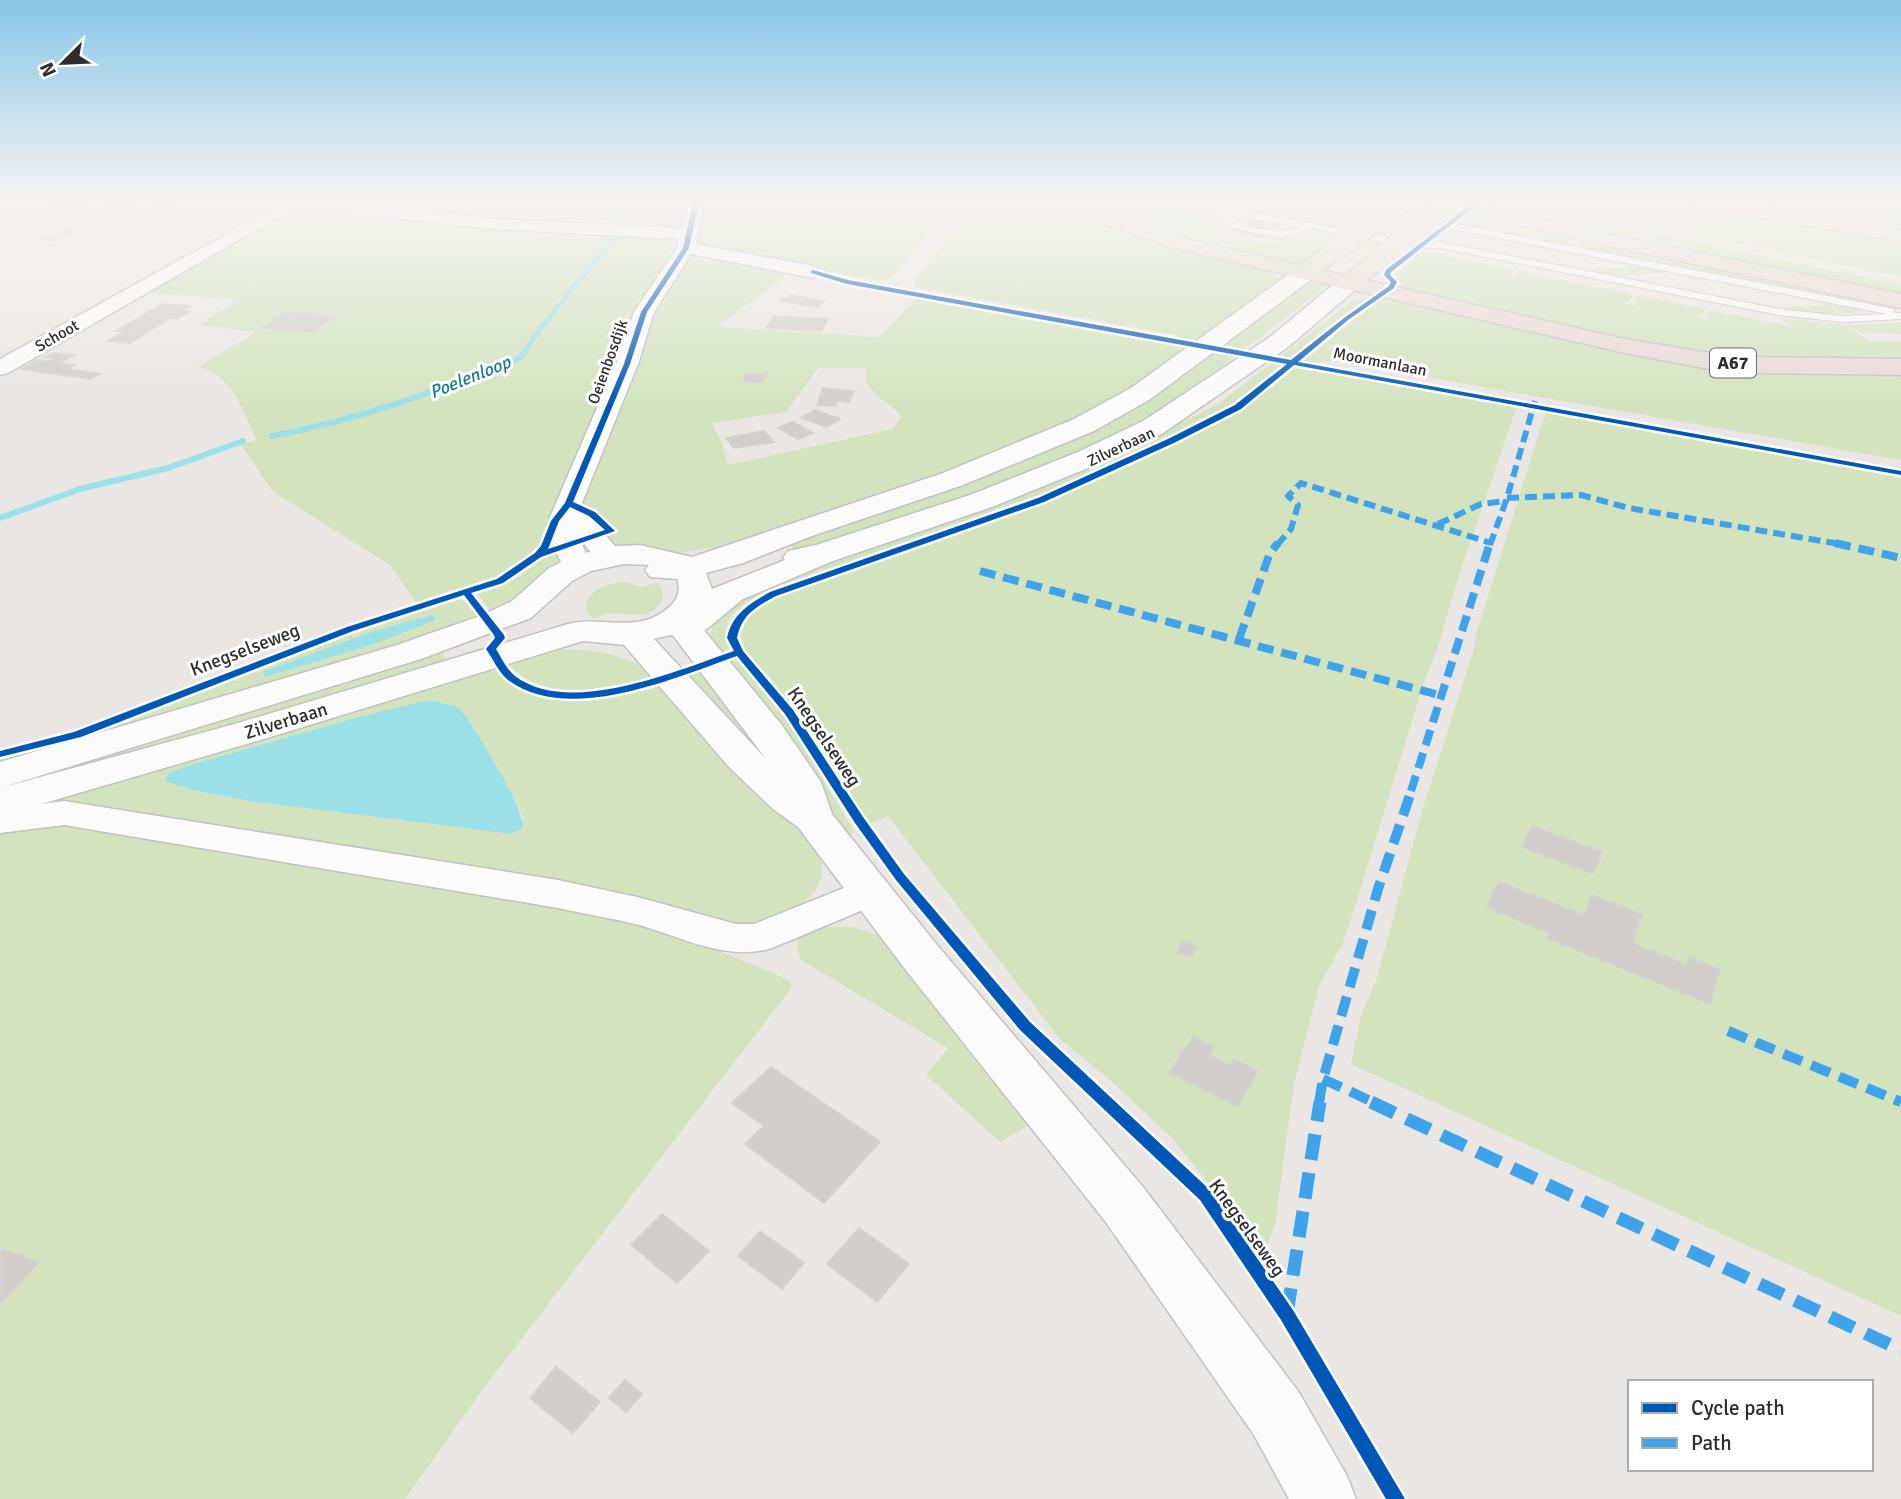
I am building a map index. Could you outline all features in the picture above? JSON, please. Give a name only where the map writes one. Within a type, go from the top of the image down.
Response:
[{"type":"highway","name":"A67","points":[[1280,268],[1607,342],[1703,360],[1779,368],[1901,367]]},
{"type":"highway","points":[[1745,268],[1901,300]]},
{"type":"highway","points":[[1837,268],[1901,281]]},
{"type":"main road","name":"Zilverbaan","points":[[688,596],[778,540],[801,529],[953,479],[1084,425],[1140,394],[1312,268]]},
{"type":"main road","name":"Zilverbaan","points":[[688,596],[730,592],[803,566],[822,554],[981,501],[1087,458],[1153,427],[1279,342],[1368,268]]},
{"type":"main road","points":[[552,615],[555,579],[610,556],[643,555],[688,596]]},
{"type":"main road","points":[[579,571],[616,566],[663,570],[688,596],[768,732],[801,782],[813,818],[869,892],[1124,1204],[1276,1413],[1324,1499]]},
{"type":"main road","points":[[552,615],[590,630],[634,634],[688,596]]},
{"type":"main road","points":[[642,645],[688,596]]},
{"type":"main road","name":"Zilverbaan","points":[[0,775],[408,652],[434,640],[502,618],[552,615]]},
{"type":"main road","name":"Zilverbaan","points":[[0,802],[251,731],[552,615]]},
{"type":"main road","points":[[552,615],[596,644],[642,645],[720,734],[784,799],[813,818]]},
{"type":"street","name":"Schoot","points":[[0,368],[176,268]]},
{"type":"street","name":"Oeienbosdijk","points":[[579,571],[562,530],[563,517],[627,364],[644,312],[671,268]]},
{"type":"street","points":[[797,268],[813,272]]},
{"type":"street","points":[[569,503],[582,525],[610,556]]},
{"type":"street","points":[[0,821],[64,813],[558,894],[637,911],[736,939],[758,937],[869,892]]},
{"type":"lane","points":[[1556,268],[1779,312],[1843,319],[1901,315]]},
{"type":"lane","points":[[1667,268],[1901,315]]},
{"type":"green space","points":[[184,268],[661,268],[638,308],[616,371],[539,548],[515,569],[502,576],[416,603],[390,565],[272,491],[241,445],[257,440],[241,406],[221,378],[198,367],[256,332],[200,325],[237,300],[142,292]]},
{"type":"green space","points":[[680,268],[748,268],[787,275],[716,327],[878,337],[916,298],[1172,341],[1176,335],[916,287],[915,279],[924,268],[1260,268],[1281,280],[1190,349],[1134,387],[1052,431],[966,467],[833,512],[699,550],[676,553],[644,551],[604,538],[612,535],[616,529],[582,504],[641,330]],"holes":[[[818,368],[866,368],[866,377],[872,391],[901,417],[893,429],[728,465],[722,443],[712,423],[786,412]]]},
{"type":"green space","points":[[806,268],[900,268],[892,278],[878,280]]},
{"type":"green space","points":[[1402,268],[1505,268],[1515,270],[1511,274],[1507,273],[1506,277],[1518,278],[1519,275],[1516,275],[1519,271],[1634,295],[1629,301],[1622,302],[1634,306],[1639,296],[1706,309],[1702,315],[1696,317],[1709,321],[1711,318],[1707,316],[1711,310],[1793,327],[1780,318],[1846,325],[1869,341],[1901,341],[1901,361],[1836,362],[1773,358],[1648,342],[1401,288],[1403,284],[1396,273]]},
{"type":"green space","points":[[1652,268],[1673,272],[1619,276],[1589,270]]},
{"type":"green space","points":[[1685,268],[1716,268],[1901,309]]},
{"type":"green space","points":[[1769,268],[1819,268],[1901,285],[1901,296]]},
{"type":"green space","points":[[1857,268],[1901,268],[1901,277]]},
{"type":"green space","points":[[1308,282],[1327,286],[1222,366],[1132,428],[1019,480],[798,553],[787,542],[939,493],[1186,373]]},
{"type":"green space","points":[[1378,295],[1359,307],[1243,400],[1223,411],[1108,466],[990,516],[800,578],[763,593],[732,616],[726,631],[729,649],[719,654],[711,641],[712,622],[740,595],[1087,467],[1217,405],[1351,302]]},
{"type":"green space","points":[[1390,295],[1761,373],[1901,372],[1901,460],[1334,361],[1317,364],[1320,368],[1332,371],[1509,403],[1516,409],[1459,575],[1437,650],[1424,682],[1352,916],[1342,945],[1319,986],[1294,1084],[1275,1224],[1268,1243],[1258,1245],[1172,1138],[1110,1080],[1060,1039],[888,816],[869,824],[801,718],[746,651],[739,630],[747,616],[773,599],[1034,507],[1230,415],[1255,400],[1371,306]]},
{"type":"green space","points":[[1834,304],[1856,308],[1863,313],[1817,313],[1776,308]]},
{"type":"green space","points":[[1901,322],[1901,334],[1858,332],[1849,325]]},
{"type":"green space","points":[[1548,410],[1901,474],[1901,1316],[1351,1064],[1361,1016],[1377,978],[1422,811]]},
{"type":"green space","points":[[561,550],[558,561],[545,580],[525,596],[494,614],[478,595],[518,578],[545,555]]},
{"type":"green space","points":[[626,582],[641,587],[658,583],[663,598],[658,606],[646,614],[611,613],[594,619],[588,614],[588,599],[592,594],[604,586]]},
{"type":"green space","points":[[454,599],[464,601],[480,619],[0,769],[0,759],[89,737],[315,648]]},
{"type":"green space","points":[[552,649],[580,650],[620,657],[658,675],[598,690],[577,691],[537,684],[504,660]]},
{"type":"green space","points":[[442,652],[450,665],[0,795],[0,780],[115,753]]},
{"type":"green space","points":[[731,659],[740,662],[794,730],[854,832],[844,837],[724,661]]},
{"type":"green space","points":[[490,664],[506,681],[526,693],[548,699],[596,699],[664,682],[812,842],[822,863],[822,875],[815,891],[798,908],[749,927],[481,870],[109,807],[81,805],[0,808]],"holes":[[[430,700],[458,707],[466,716],[517,803],[524,820],[478,829],[463,828],[256,802],[197,791],[168,782]]]},
{"type":"green space","points":[[707,668],[775,769],[682,676]]},
{"type":"green space","points":[[76,820],[529,898],[668,931],[764,969],[788,980],[792,987],[483,1389],[405,1499],[0,1499],[0,831]]},
{"type":"green space","points":[[820,927],[853,927],[887,938],[1036,1121],[1000,1142],[926,1075],[948,1048],[801,960],[797,949],[798,935]]},
{"type":"water","points":[[433,615],[435,620],[371,645],[265,677],[262,672],[374,631]]},
{"type":"water","points":[[429,700],[458,707],[466,716],[510,790],[522,819],[522,828],[512,834],[256,802],[197,791],[167,782],[166,777],[171,772],[190,765]]},
{"type":"building","points":[[790,295],[824,301],[816,307],[781,301]]},
{"type":"building","points":[[162,304],[190,306],[182,311],[189,311],[177,319],[170,318],[130,343],[108,341],[124,332],[116,331]]},
{"type":"building","points":[[286,312],[336,316],[313,332],[262,328]]},
{"type":"building","points":[[774,316],[828,319],[821,331],[766,328]]},
{"type":"building","points":[[53,353],[74,355],[58,363],[74,365],[67,369],[100,374],[90,379],[22,369],[36,360],[48,361],[53,358],[44,357]]},
{"type":"building","points":[[746,374],[765,374],[762,382],[743,381]]},
{"type":"building","points":[[823,388],[854,391],[849,402],[838,401],[835,406],[817,405]]},
{"type":"building","points":[[815,410],[840,419],[827,427],[801,418]]},
{"type":"building","points":[[793,422],[813,433],[798,439],[778,428]]},
{"type":"building","points":[[764,431],[774,442],[734,448],[726,438]]},
{"type":"building","points":[[1532,826],[1602,852],[1593,874],[1522,847]]},
{"type":"building","points":[[1499,882],[1584,915],[1592,895],[1642,914],[1632,943],[1686,965],[1689,957],[1720,969],[1710,1004],[1547,938],[1549,933],[1486,907]]},
{"type":"building","points":[[1182,941],[1197,947],[1191,957],[1177,952]]},
{"type":"building","points":[[1193,1037],[1213,1047],[1208,1055],[1229,1066],[1234,1059],[1258,1071],[1237,1106],[1169,1072]]},
{"type":"building","points":[[771,1067],[880,1142],[824,1203],[745,1144],[764,1126],[732,1103]]},
{"type":"building","points":[[662,1214],[709,1251],[677,1283],[631,1245]]},
{"type":"building","points":[[859,1228],[909,1264],[877,1302],[827,1264]]},
{"type":"building","points":[[760,1231],[804,1263],[782,1289],[738,1256]]},
{"type":"building","points":[[3,1249],[38,1262],[0,1305],[0,1253]]},
{"type":"building","points":[[556,1367],[600,1402],[573,1433],[530,1398]]},
{"type":"building","points":[[625,1380],[642,1394],[626,1412],[609,1398]]},
{"type":"waterway","name":"Poelenloop","points":[[525,351],[589,268]]},
{"type":"waterway","name":"Poelenloop","points":[[272,436],[399,403],[521,357],[526,350]]},
{"type":"waterway","name":"Poelenloop","points":[[0,518],[80,489],[168,468],[243,441]]},
{"type":"marked path","points":[[1287,1314],[1323,1079],[1378,889],[1443,696],[1473,591],[1507,498],[1535,401]]},
{"type":"marked path","points":[[1239,639],[1270,553],[1291,529],[1298,505],[1288,496],[1301,483],[1491,543]]},
{"type":"marked path","points":[[1507,498],[1581,495],[1629,508],[1873,550],[1901,558]]},
{"type":"marked path","points":[[1438,524],[1481,504],[1506,501]]},
{"type":"marked path","points":[[980,571],[1443,696]]},
{"type":"marked path","points":[[1728,1031],[1901,1102]]},
{"type":"marked path","points":[[1323,1079],[1901,1350]]},
{"type":"cycle path","name":"Knegselseweg","points":[[0,754],[77,735],[350,629],[500,581],[538,555],[545,547],[555,521],[569,503],[627,364],[644,312],[673,268]]},
{"type":"cycle path","name":"Moormanlaan","points":[[739,652],[732,638],[737,622],[746,611],[773,594],[1041,500],[1238,407],[1346,319],[1392,287],[1394,282],[1387,275],[1392,268]]},
{"type":"cycle path","name":"Moormanlaan","points":[[813,272],[847,282],[1901,473]]},
{"type":"cycle path","points":[[538,555],[611,531],[592,514],[569,503]]},
{"type":"cycle path","name":"Knegselseweg","points":[[466,592],[499,635],[500,638],[491,649],[509,677],[536,692],[569,696],[605,693],[679,673],[739,652],[789,712],[859,820],[900,877],[1025,1026],[1205,1195],[1287,1315],[1396,1499]]}]
